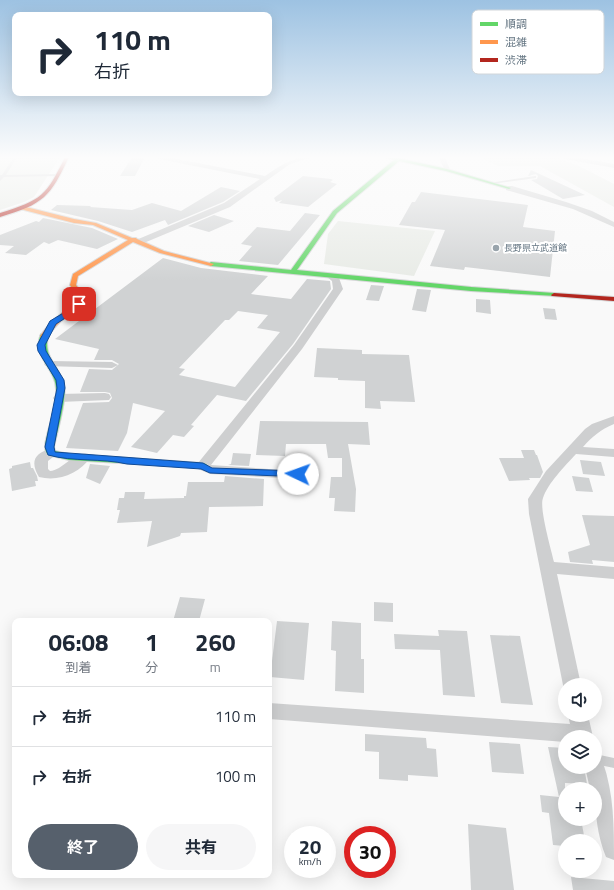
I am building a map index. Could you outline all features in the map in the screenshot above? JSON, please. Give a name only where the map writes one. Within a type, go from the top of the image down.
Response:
[{"type":"street","points":[[0,214],[22,208],[39,199]]},
{"type":"street","points":[[51,453],[49,447],[61,388],[60,380],[42,351],[41,345],[53,322],[68,314],[83,299],[73,285],[76,275],[117,248],[227,205],[238,199]]},
{"type":"street","points":[[293,272],[335,212],[349,199]]},
{"type":"street","points":[[550,199],[578,208],[614,225]]},
{"type":"street","points":[[22,208],[74,221],[94,224],[162,252],[210,264],[505,292],[614,299]]},
{"type":"street","points":[[203,466],[298,347],[334,295],[338,288],[336,280],[331,276]]},
{"type":"street","points":[[50,364],[112,365]]},
{"type":"street","points":[[59,398],[105,397]]},
{"type":"street","points":[[571,678],[536,514],[535,499],[552,474],[574,450],[578,442],[596,427],[614,420]]},
{"type":"street","points":[[574,450],[614,453]]},
{"type":"street","points":[[84,457],[60,474],[48,476],[44,474],[41,469],[41,459],[51,453],[60,456],[84,457],[203,466],[210,470],[298,474]]},
{"type":"street","points":[[548,567],[614,573]]},
{"type":"street","points":[[272,711],[558,733]]},
{"type":"street","points":[[597,774],[614,849]]},
{"type":"lane","points":[[602,760],[614,762]]},
{"type":"shaded area","points":[[0,199],[31,199],[24,202],[0,210]]},
{"type":"shaded area","points":[[599,199],[614,199],[614,207]]},
{"type":"shaded area","points":[[338,221],[435,231],[414,276],[324,264],[328,234]]},
{"type":"building","points":[[202,199],[228,199],[168,225],[165,220],[132,232],[98,221],[51,210],[57,205],[91,206],[90,207],[132,210],[152,203],[181,211]]},
{"type":"building","points":[[274,199],[319,199],[308,207],[279,203],[282,200],[276,202]]},
{"type":"building","name":"長野県立武道館","points":[[417,199],[475,199],[528,205],[523,227],[555,231],[550,277],[465,267],[464,270],[430,266],[445,230],[399,225],[412,202],[415,202]]},
{"type":"building","points":[[305,213],[320,215],[278,265],[239,261],[252,246],[241,244],[257,227],[290,231]]},
{"type":"building","points":[[214,215],[234,221],[209,232],[188,226]]},
{"type":"building","points":[[43,218],[92,228],[118,239],[97,249],[58,240],[49,244],[44,242],[26,255],[5,253],[14,246],[0,245],[0,235],[36,221],[39,222]]},
{"type":"building","points":[[163,258],[201,268],[268,276],[251,294],[291,299],[307,279],[330,281],[331,289],[293,344],[246,401],[217,395],[191,425],[194,426],[184,437],[173,435],[157,453],[131,447],[165,411],[133,403],[127,433],[118,451],[66,448],[83,403],[109,402],[112,398],[110,393],[105,392],[80,392],[89,369],[112,370],[119,364],[112,360],[94,360],[99,349],[55,339]],"holes":[[[238,311],[268,315],[257,328],[280,332],[235,387],[179,375],[185,369],[179,368],[225,320],[229,320]]]},
{"type":"building","points":[[371,285],[384,286],[379,301],[366,300]]},
{"type":"building","points":[[417,289],[431,290],[426,312],[412,310]]},
{"type":"building","points":[[476,299],[490,300],[491,314],[476,312]]},
{"type":"building","points":[[543,308],[555,309],[557,320],[545,319]]},
{"type":"building","points":[[317,348],[362,350],[362,354],[409,355],[415,402],[380,401],[381,409],[365,408],[365,381],[314,377]]},
{"type":"building","points":[[260,421],[368,422],[370,445],[348,444],[356,489],[355,512],[334,511],[335,498],[329,498],[331,477],[342,477],[342,458],[328,458],[326,444],[286,444],[285,456],[256,455]]},
{"type":"building","points":[[521,450],[534,450],[543,472],[540,478],[509,481],[499,458],[524,458]]},
{"type":"building","points":[[233,453],[251,454],[249,466],[228,465],[231,464]]},
{"type":"building","points":[[580,460],[601,462],[605,476],[583,474]]},
{"type":"building","points":[[30,462],[31,468],[33,468],[37,476],[38,481],[35,481],[36,486],[12,491],[9,469],[12,468],[12,466]]},
{"type":"building","points":[[90,464],[110,466],[100,484],[86,478]]},
{"type":"building","points":[[225,476],[264,479],[263,506],[209,507],[207,532],[181,533],[180,536],[147,547],[152,521],[117,523],[120,510],[117,510],[119,498],[124,498],[125,492],[145,492],[144,499],[184,498],[184,496],[186,496],[188,482],[224,482]]},
{"type":"building","points":[[572,476],[589,478],[593,492],[576,491]]},
{"type":"building","points":[[582,515],[614,516],[614,562],[592,560],[593,564],[570,562],[568,552],[590,545]]},
{"type":"building","points":[[180,597],[205,599],[200,618],[174,618]]},
{"type":"building","points":[[374,602],[393,603],[393,622],[374,621]]},
{"type":"building","points":[[277,621],[309,623],[304,680],[272,677],[272,661]]},
{"type":"building","points":[[332,621],[361,623],[361,659],[364,659],[364,693],[335,691],[336,651],[331,650]]},
{"type":"building","points":[[438,630],[467,631],[475,697],[443,695],[440,650],[395,649],[394,634],[439,636]]},
{"type":"building","points":[[490,635],[520,636],[533,705],[501,703]]},
{"type":"building","points":[[365,734],[426,738],[427,748],[436,749],[438,777],[408,775],[408,781],[379,779],[379,752],[365,751]]},
{"type":"building","points":[[489,742],[520,744],[524,774],[492,772]]},
{"type":"building","points":[[548,747],[558,748],[558,774],[585,774],[587,782],[558,782],[558,792]]},
{"type":"building","points":[[540,795],[558,797],[558,826],[582,826],[584,834],[558,834],[558,845],[553,845],[549,813],[542,812]]},
{"type":"building","points":[[468,824],[506,828],[514,890],[471,890]]},
{"type":"building","points":[[571,878],[614,881],[614,890],[573,890]]},
{"type":"traffic: fast","points":[[293,272],[335,212],[351,199]]},
{"type":"traffic: fast","points":[[211,264],[471,289],[554,295]]},
{"type":"traffic: fast","points":[[44,336],[42,343],[44,355],[57,378],[61,389],[49,447],[51,453],[69,457],[108,458],[127,461],[203,466]]},
{"type":"traffic: slow","points":[[22,208],[74,221],[94,224],[162,252],[211,264]]},
{"type":"traffic: slow","points":[[44,336],[52,324],[83,299],[73,285],[75,275],[134,239]]},
{"type":"traffic: jam","points":[[0,215],[21,208],[40,199]]},
{"type":"traffic: jam","points":[[554,295],[614,299]]},
{"type":"place","name":"長野県立武道館","points":[[496,248]]},
{"type":"route","points":[[79,304],[68,314],[53,322],[41,345],[42,351],[60,380],[61,388],[49,447],[51,453],[60,456],[115,458],[127,461],[203,466],[210,470],[298,474]]}]
